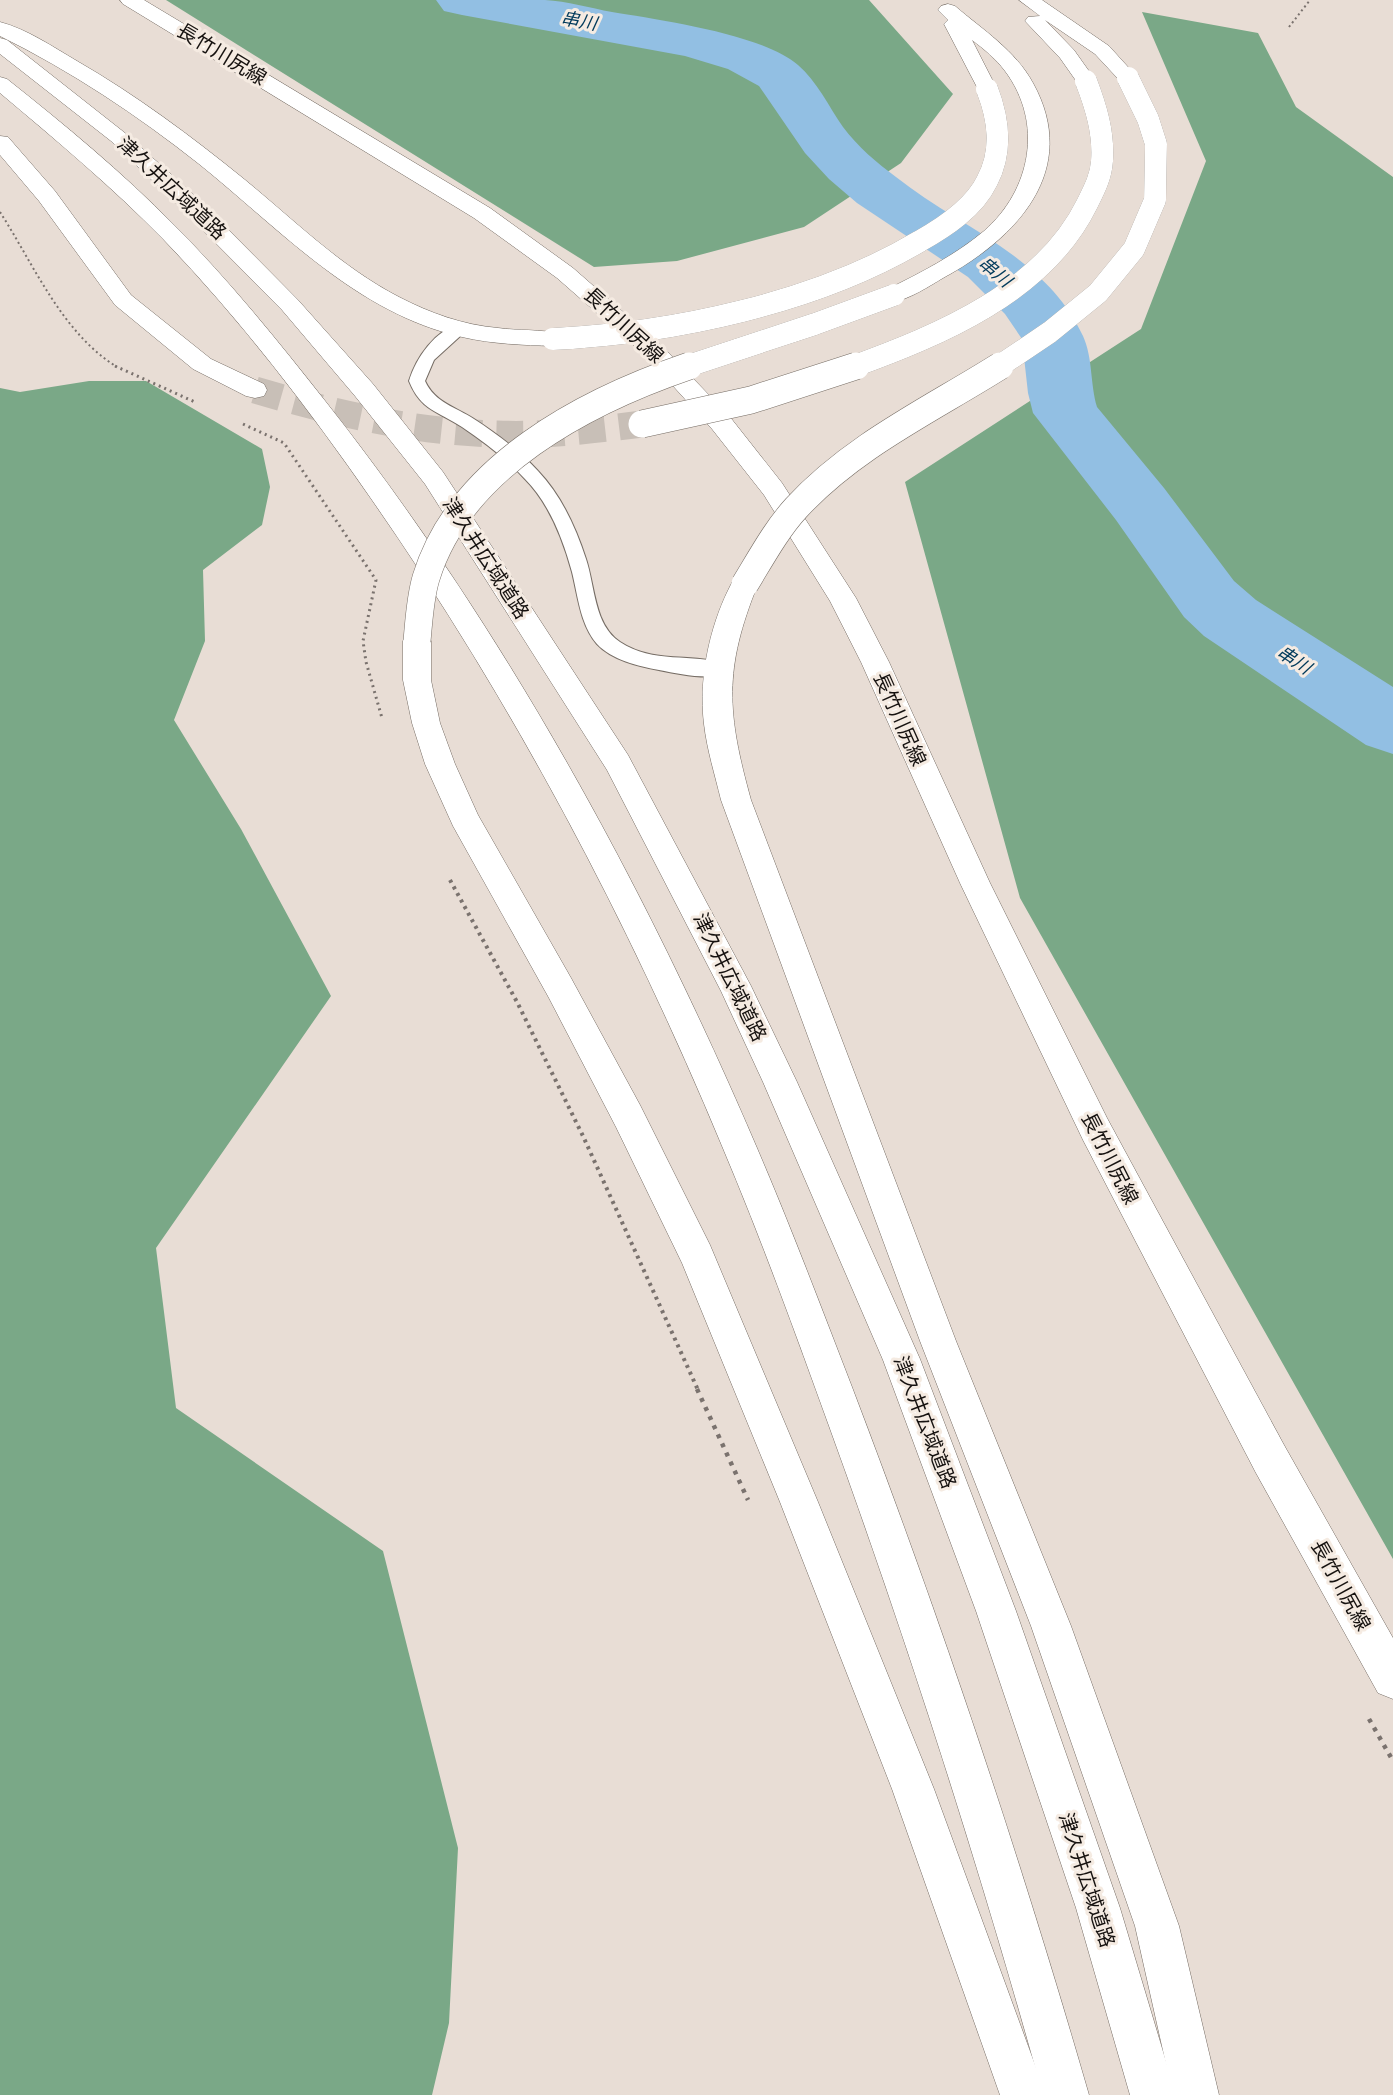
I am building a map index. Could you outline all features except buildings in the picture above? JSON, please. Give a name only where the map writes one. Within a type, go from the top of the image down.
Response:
[{"type":"main road","name":"長竹川尻線","points":[[130,0],[482,213],[534,249],[596,297],[654,351],[721,423],[761,473],[806,538],[842,598],[875,662],[975,883],[1095,1129],[1265,1449],[1393,1678]]},
{"type":"main road","points":[[642,424],[718,408],[841,372],[950,325],[1006,293],[1048,260],[1081,218],[1100,176],[1102,139],[1099,121],[1086,81],[1067,54],[1016,0]]},
{"type":"main road","points":[[1029,0],[1102,50],[1128,78],[1151,126],[1158,162],[1158,186],[1154,208],[1145,230],[1134,252],[1096,296],[1031,345],[905,422],[850,460],[790,515],[745,584],[728,628],[720,669],[718,705],[721,740],[736,800],[938,1341],[1051,1626],[1157,1926],[1196,2095]]},
{"type":"main road","points":[[943,5],[1012,66],[1024,86],[1038,127],[1039,159],[1026,194],[1010,218],[991,237],[938,273],[894,295],[804,328],[652,378],[601,400],[550,428],[502,466],[477,492],[446,532],[428,570],[420,599],[417,680],[426,723],[440,764],[464,818],[560,988],[628,1116],[697,1257],[799,1502],[913,1789],[1023,2095]]},
{"type":"main road","points":[[0,28],[47,50],[128,101],[208,161],[369,290],[420,315],[460,329],[510,338],[575,339],[636,333],[723,314],[826,284],[918,245],[945,228],[966,210],[989,179],[998,157],[1000,130],[996,110],[987,89],[943,5]]},
{"type":"main road","name":"津久井広域道路","points":[[0,44],[118,137],[210,224],[290,305],[364,390],[434,478],[618,763],[735,986],[780,1082],[901,1359],[996,1611],[1083,1864],[1154,2095]]},
{"type":"main road","name":"津久井広域道路","points":[[0,83],[119,185],[186,251],[287,366],[391,505],[462,608],[499,668],[605,858],[725,1112],[802,1305],[887,1532],[941,1682],[1040,2002],[1066,2095]]},
{"type":"main road","points":[[0,142],[47,196],[123,300],[159,332],[202,364],[255,390]]},
{"type":"lane","points":[[460,329],[429,354],[422,363],[417,381],[425,397],[466,422],[498,446],[527,471],[548,495],[565,527],[578,562],[597,628],[611,646],[644,659],[676,666],[720,669]]},
{"type":"path","points":[[1290,27],[1310,0]]},
{"type":"path","points":[[0,212],[69,320],[101,356],[125,370],[201,405]]},
{"type":"path","points":[[234,420],[284,442],[376,580],[363,641],[385,728]]},
{"type":"path","points":[[449,877],[517,1002],[583,1136],[749,1501]]},
{"type":"path","points":[[1366,1712],[1393,1761]]},
{"type":"green space","points":[[166,0],[869,0],[953,94],[901,163],[804,227],[677,261],[594,267]]},
{"type":"green space","points":[[1142,12],[1258,33],[1296,107],[1393,177],[1393,1559],[1020,898],[905,482],[1141,329],[1206,161]]},
{"type":"green space","points":[[89,381],[146,381],[262,449],[270,487],[262,525],[203,570],[205,641],[174,720],[241,829],[331,996],[156,1248],[176,1408],[383,1551],[458,1848],[449,2023],[432,2095],[0,2095],[0,388],[20,392]]},
{"type":"waterway","name":"串川","points":[[462,0],[693,42],[747,58],[778,75],[789,87],[825,141],[849,167],[877,191],[989,264],[1027,301],[1047,327],[1053,339],[1060,393],[1066,413],[1140,504],[1209,599],[1230,618],[1393,725]]},
{"type":"tunnel","points":[[255,390],[374,420],[435,430],[515,434],[551,433],[642,424]]}]
